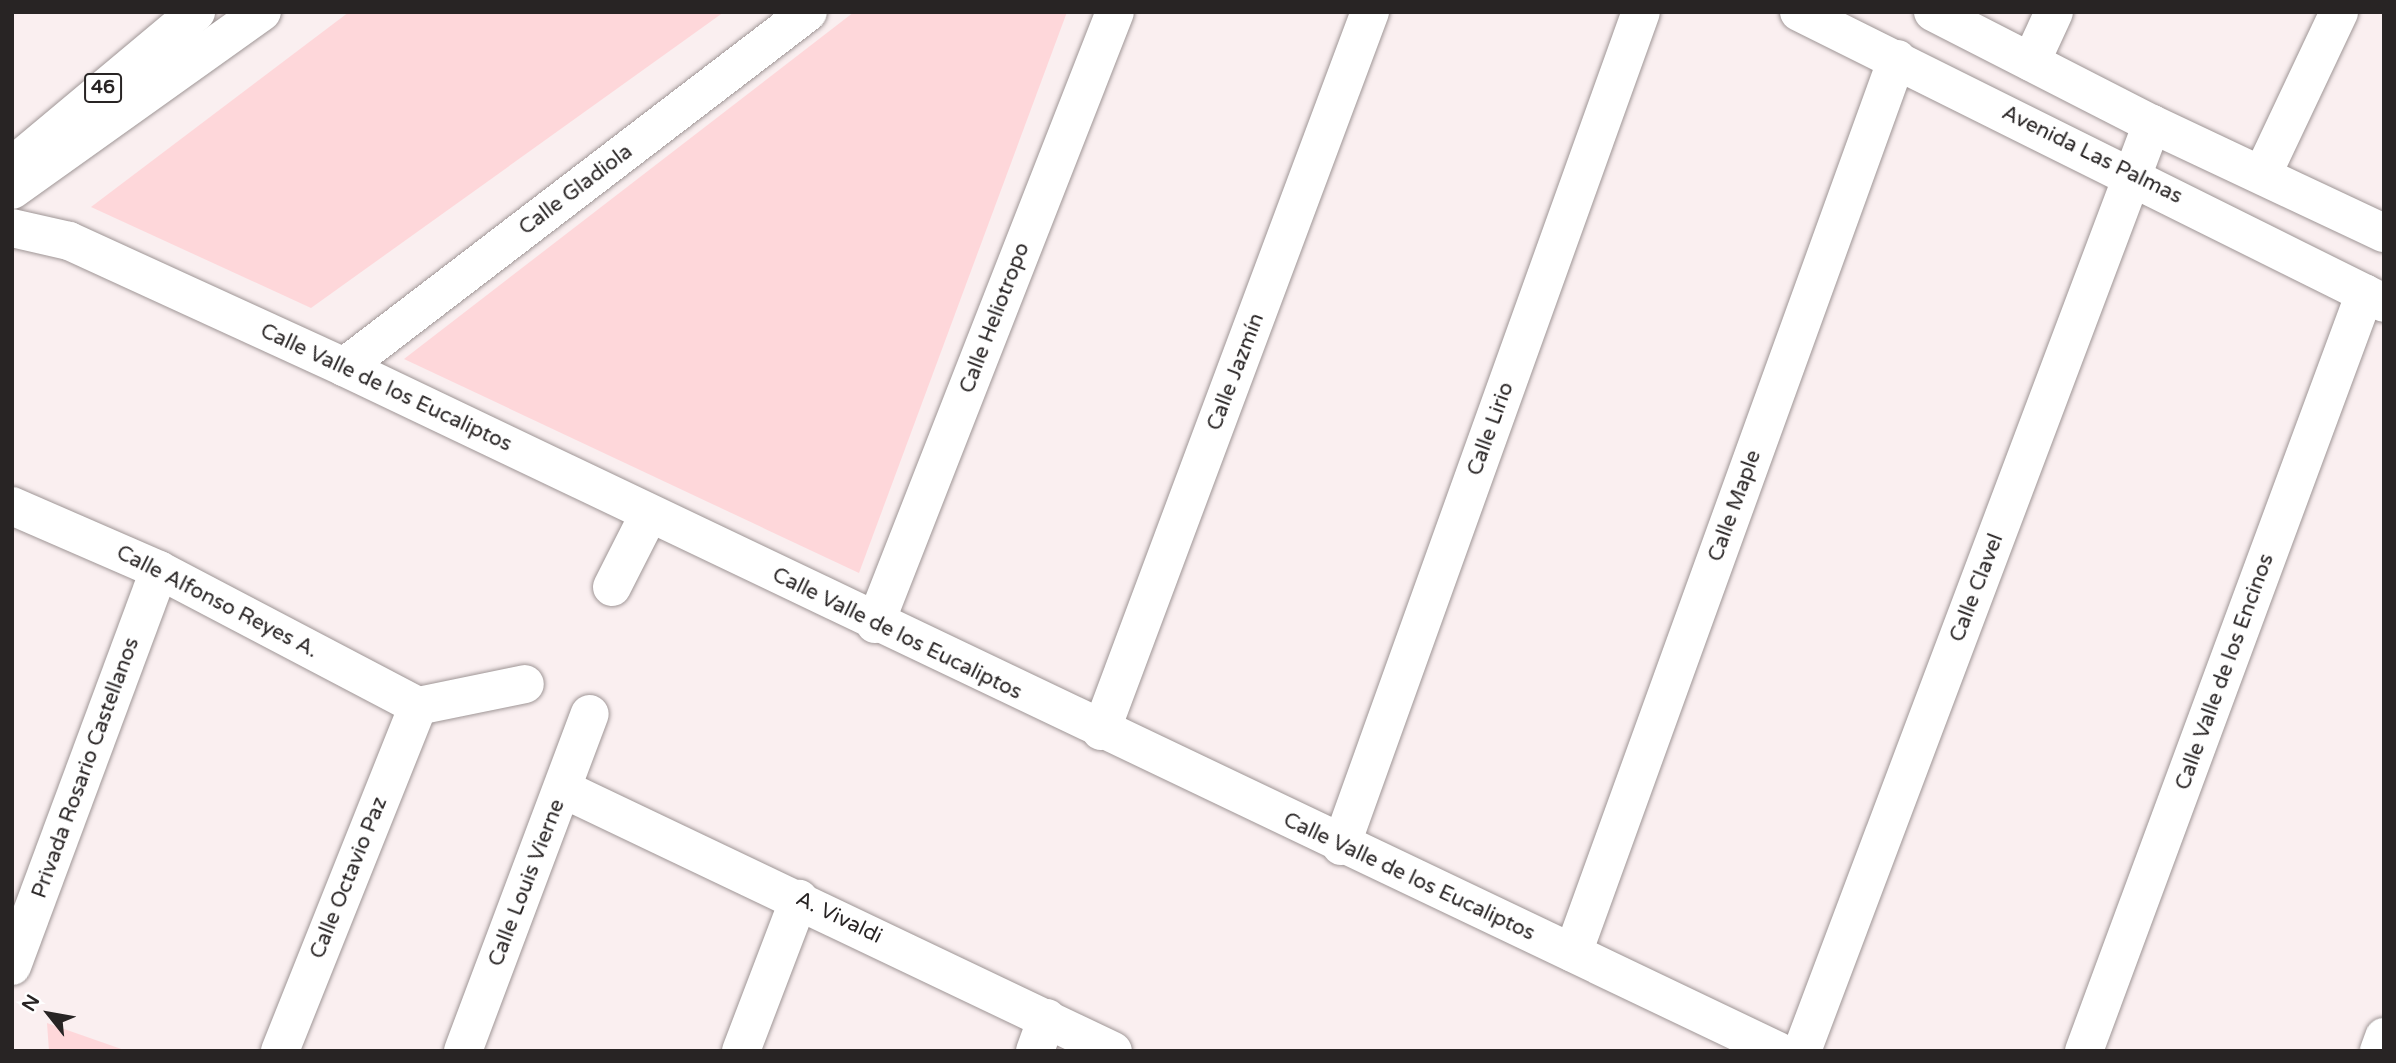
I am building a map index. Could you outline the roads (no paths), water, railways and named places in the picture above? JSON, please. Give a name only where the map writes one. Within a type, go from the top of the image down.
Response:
[{"type":"street","name":"46","points":[[12,166],[196,12]]},
{"type":"street","points":[[12,190],[262,12]]},
{"type":"street","name":"Calle Gladiola","points":[[344,367],[808,12]]},
{"type":"street","name":"Calle Heliotropo","points":[[875,624],[1115,12]]},
{"type":"street","name":"Calle Jazmín","points":[[1101,731],[1370,12]]},
{"type":"street","name":"Calle Lirio","points":[[1342,846],[1641,12]]},
{"type":"street","name":"Avenida Las Palmas","points":[[1799,12],[2134,175],[2374,298]]},
{"type":"street","points":[[1933,12],[2152,124],[2263,173],[2384,233]]},
{"type":"street","points":[[2031,62],[2053,12]]},
{"type":"street","points":[[2263,173],[2339,12]]},
{"type":"street","name":"Calle Maple","points":[[1573,953],[1897,59]]},
{"type":"street","name":"Calle Clavel","points":[[1802,1051],[2152,124]]},
{"type":"street","name":"Calle Valle de los Eucaliptos","points":[[12,228],[69,241],[344,367],[875,624],[1778,1051]]},
{"type":"street","name":"Calle Valle de los Encinos","points":[[2084,1051],[2374,298]]},
{"type":"street","name":"Calle Alfonso Reyes A.","points":[[12,506],[159,570],[418,706]]},
{"type":"street","points":[[612,587],[649,514]]},
{"type":"street","name":"Privada Rosario Castellanos","points":[[12,967],[159,570]]},
{"type":"street","points":[[418,706],[525,684]]},
{"type":"street","name":"Calle Octavio Paz","points":[[280,1051],[418,706]]},
{"type":"street","name":"Calle Louis Vierne","points":[[463,1051],[590,714]]},
{"type":"street","name":"A. Vivaldi","points":[[563,789],[799,899],[1041,1034],[1113,1051]]},
{"type":"street","points":[[741,1051],[799,899]]},
{"type":"street","points":[[2379,1051],[2384,1037]]}]
